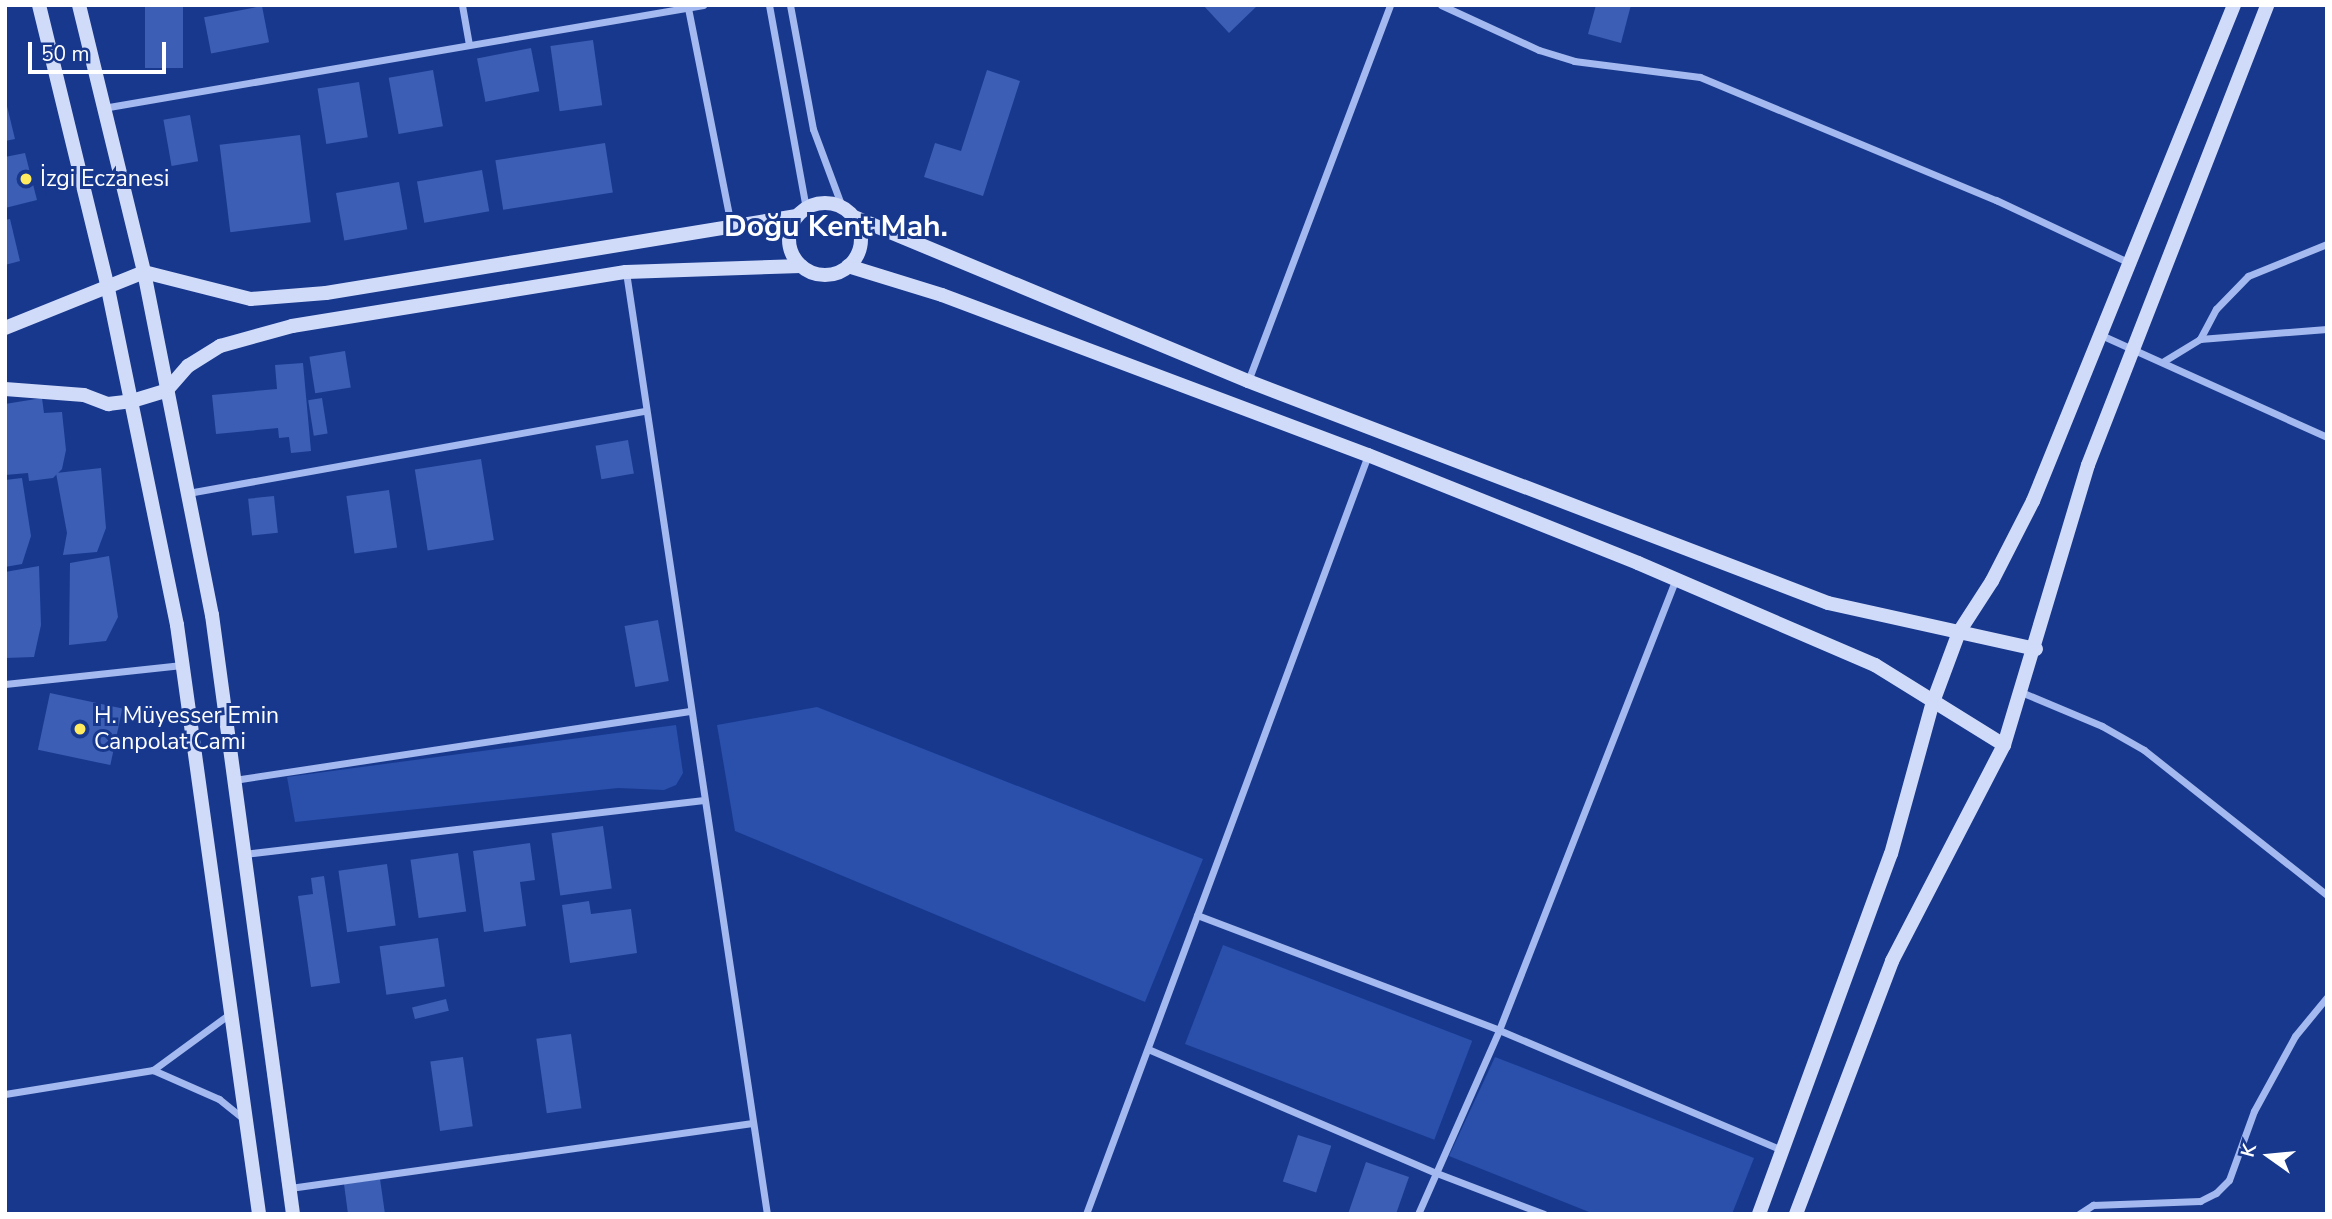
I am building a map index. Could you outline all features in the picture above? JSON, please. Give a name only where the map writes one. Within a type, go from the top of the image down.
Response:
[{"type":"main road","points":[[39,5],[107,284],[182,665],[259,1214]]},
{"type":"main road","points":[[79,5],[144,272],[212,615],[293,1214]]},
{"type":"main road","points":[[1759,1214],[1891,854],[1912,791],[1933,702],[1959,632],[1992,581],[2033,501],[2234,5]]},
{"type":"main road","points":[[1796,1214],[1892,961],[1928,884],[2004,745],[2036,649],[2074,508],[2267,5]]},
{"type":"main road","points":[[5,328],[107,284],[144,272],[251,299],[326,293],[731,227],[801,212],[825,202],[842,207],[854,217],[1248,380],[1828,603],[2036,649]]},
{"type":"main road","points":[[801,212],[790,248],[801,267]]},
{"type":"main road","points":[[848,266],[861,237],[854,217]]},
{"type":"main road","points":[[5,389],[83,395],[108,404],[132,401],[167,390],[188,366],[220,346],[292,326],[626,272],[801,267],[822,275],[848,266],[942,295],[1368,455],[1675,580],[1875,665],[2004,745]]},
{"type":"street","points":[[463,5],[469,44]]},
{"type":"street","points":[[102,108],[703,5]]},
{"type":"street","points":[[769,5],[801,212]]},
{"type":"street","points":[[790,5],[813,129],[842,207]]},
{"type":"street","points":[[1248,380],[1390,5]]},
{"type":"street","points":[[1441,5],[1539,50],[1574,61],[1700,78],[1996,200],[2130,262]]},
{"type":"street","points":[[688,8],[731,227]]},
{"type":"street","points":[[2200,339],[2216,309],[2248,276],[2327,244]]},
{"type":"street","points":[[626,272],[767,1214]]},
{"type":"street","points":[[2164,361],[2200,339],[2327,329]]},
{"type":"street","points":[[2101,335],[2164,361],[2327,437]]},
{"type":"street","points":[[187,493],[645,411]]},
{"type":"street","points":[[1086,1214],[1368,455]]},
{"type":"street","points":[[1418,1214],[1434,1172],[1499,1030],[1675,580]]},
{"type":"street","points":[[5,684],[182,665]]},
{"type":"street","points":[[2021,692],[2102,726],[2144,750],[2327,895]]},
{"type":"street","points":[[234,780],[690,711]]},
{"type":"street","points":[[244,854],[704,800]]},
{"type":"street","points":[[1197,915],[1499,1030],[1782,1150]]},
{"type":"street","points":[[2079,1214],[2093,1206],[2200,1201],[2216,1193],[2229,1180],[2254,1111],[2295,1037],[2327,997]]},
{"type":"street","points":[[5,1094],[153,1070],[231,1013]]},
{"type":"street","points":[[1147,1049],[1434,1172],[1544,1214]]},
{"type":"street","points":[[153,1070],[219,1099],[246,1121]]},
{"type":"street","points":[[290,1188],[752,1123]]},
{"type":"shaded area","points":[[817,707],[1203,859],[1145,1002],[735,831],[717,725]]},
{"type":"shaded area","points":[[676,725],[683,773],[676,785],[664,790],[618,788],[295,822],[287,777]]},
{"type":"shaded area","points":[[1223,945],[1472,1041],[1434,1140],[1185,1044]]},
{"type":"shaded area","points":[[1495,1057],[1754,1158],[1732,1214],[1594,1214],[1449,1156]]},
{"type":"building","points":[[145,5],[183,5],[183,68],[145,68]]},
{"type":"building","points":[[1203,5],[1258,5],[1229,33]]},
{"type":"building","points":[[1596,5],[1631,5],[1621,43],[1588,34]]},
{"type":"building","points":[[262,6],[269,42],[211,54],[204,17]]},
{"type":"building","points":[[593,40],[602,105],[560,111],[550,46]]},
{"type":"building","points":[[531,48],[539,91],[485,102],[477,58]]},
{"type":"building","points":[[433,70],[443,126],[399,134],[389,78]]},
{"type":"building","points":[[987,70],[1020,81],[983,196],[924,177],[935,143],[961,151]]},
{"type":"building","points":[[359,82],[368,137],[326,144],[318,89]]},
{"type":"building","points":[[5,98],[15,139],[5,141]]},
{"type":"building","points":[[190,115],[198,161],[172,166],[163,120]]},
{"type":"building","points":[[300,135],[311,222],[230,232],[220,145]]},
{"type":"building","points":[[605,143],[613,192],[503,210],[495,160]]},
{"type":"building","points":[[25,153],[37,200],[5,208],[5,157]]},
{"type":"building","points":[[482,170],[489,211],[424,223],[417,181]]},
{"type":"building","points":[[399,182],[407,229],[344,240],[336,193]]},
{"type":"building","points":[[10,219],[20,261],[5,265],[5,220]]},
{"type":"building","points":[[345,351],[351,388],[315,393],[309,357]]},
{"type":"building","points":[[303,363],[311,451],[291,453],[289,437],[279,438],[278,428],[216,434],[212,395],[277,389],[275,365]]},
{"type":"building","points":[[42,398],[44,413],[62,412],[66,450],[62,469],[53,478],[29,481],[28,473],[5,475],[5,404]]},
{"type":"building","points":[[322,398],[328,434],[314,436],[308,400]]},
{"type":"building","points":[[628,440],[634,473],[601,479],[596,446]]},
{"type":"building","points":[[481,459],[494,540],[428,550],[415,469]]},
{"type":"building","points":[[101,468],[106,528],[97,552],[63,555],[67,533],[56,473]]},
{"type":"building","points":[[22,478],[31,536],[22,564],[5,567],[5,480]]},
{"type":"building","points":[[389,490],[397,547],[354,553],[346,496]]},
{"type":"building","points":[[274,496],[278,533],[252,536],[248,499]]},
{"type":"building","points":[[109,556],[118,617],[106,641],[69,645],[70,563]]},
{"type":"building","points":[[39,566],[41,625],[34,657],[5,658],[5,572]]},
{"type":"building","points":[[658,620],[669,681],[635,687],[625,626]]},
{"type":"building","name":"H. Müyesser Emin Canpolat Cami","points":[[50,693],[122,708],[110,765],[38,750]]},
{"type":"building","points":[[603,826],[612,888],[560,896],[552,833]]},
{"type":"building","points":[[530,843],[535,880],[520,882],[526,926],[484,932],[473,851]]},
{"type":"building","points":[[458,853],[466,911],[419,918],[410,860]]},
{"type":"building","points":[[387,864],[396,925],[347,932],[338,871]]},
{"type":"building","points":[[324,876],[340,983],[311,987],[298,896],[313,894],[311,878]]},
{"type":"building","points":[[589,901],[591,914],[631,909],[637,953],[570,963],[562,905]]},
{"type":"building","points":[[438,938],[445,987],[386,995],[380,946]]},
{"type":"building","points":[[446,999],[449,1011],[415,1019],[412,1007]]},
{"type":"building","points":[[571,1034],[581,1108],[547,1113],[536,1039]]},
{"type":"building","points":[[463,1057],[473,1126],[440,1131],[430,1062]]},
{"type":"building","points":[[1298,1135],[1331,1146],[1316,1192],[1283,1182]]},
{"type":"building","points":[[1366,1162],[1409,1177],[1396,1214],[1348,1214]]},
{"type":"building","points":[[380,1179],[385,1214],[348,1214],[344,1184]]},
{"type":"place","name":"İzgi Eczanesi","points":[[26,179]]},
{"type":"place","name":"H. Müyesser Emin Canpolat Cami","points":[[80,729]]},
{"type":"district","name":"Doğu Kent Mah.","points":[[836,227]]}]
